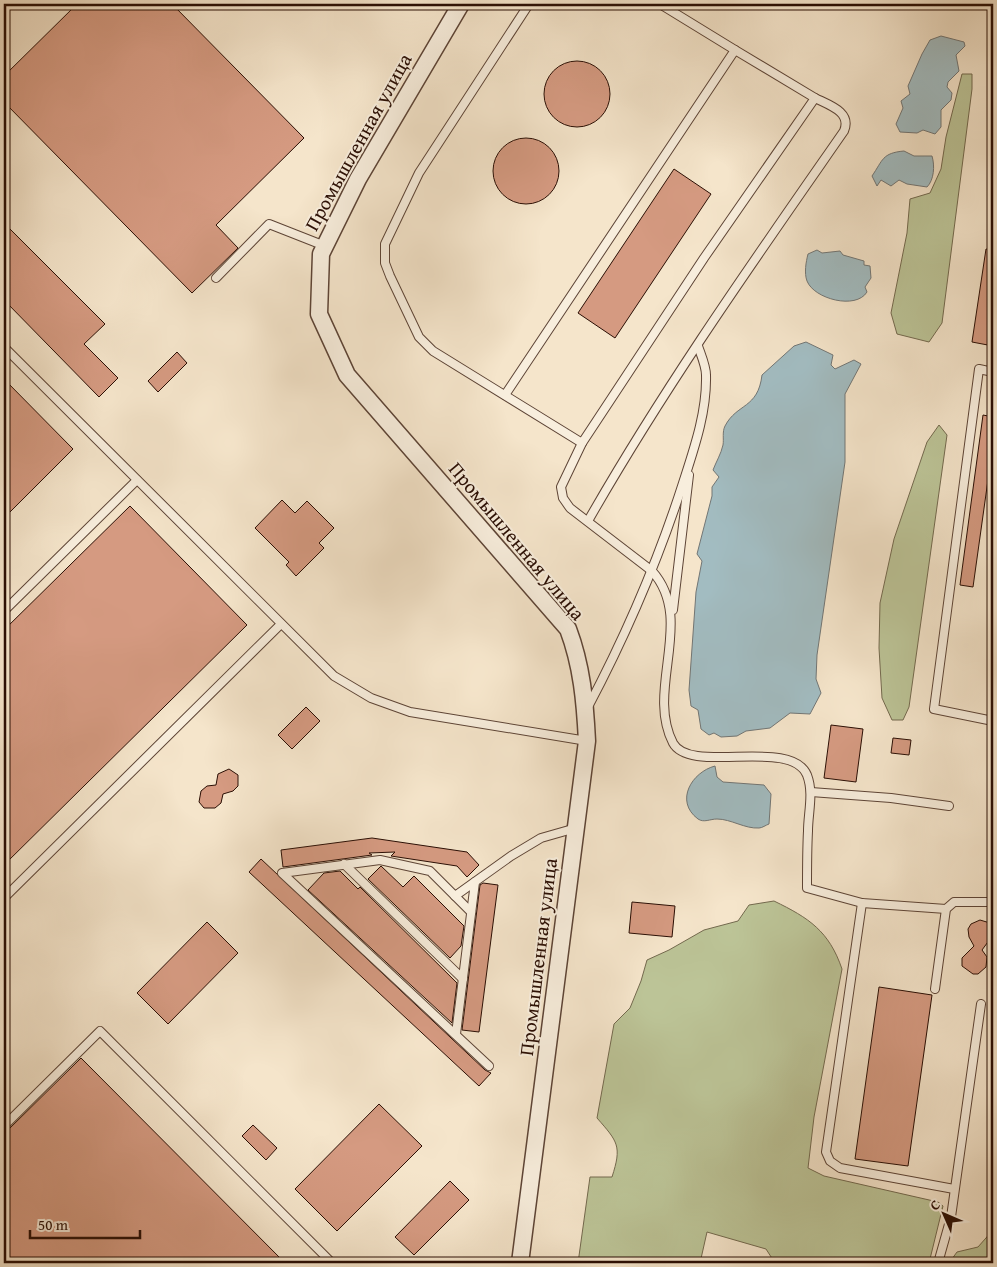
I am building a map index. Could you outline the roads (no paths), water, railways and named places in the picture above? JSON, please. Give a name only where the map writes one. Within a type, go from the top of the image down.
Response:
[{"type":"street","name":"Промышленная улица","points":[[461,4],[358,179],[321,254],[319,314],[347,375],[568,629],[577,653],[587,741],[520,1263]]},
{"type":"lane","points":[[529,4],[419,173],[386,244],[385,252],[390,276],[419,338],[433,351],[582,443]]},
{"type":"lane","points":[[588,521],[631,446],[760,252],[844,132],[846,125],[844,116],[836,108],[815,98],[660,4]]},
{"type":"lane","points":[[505,396],[735,50]]},
{"type":"lane","points":[[672,617],[667,596],[652,570],[570,508],[563,498],[561,486],[582,443],[704,258],[815,98]]},
{"type":"lane","points":[[216,278],[269,224],[325,246]]},
{"type":"lane","points":[[585,711],[613,660],[664,542],[691,458],[705,402],[706,373],[698,346]]},
{"type":"lane","points":[[4,347],[334,676],[371,698],[410,712],[587,741]]},
{"type":"lane","points":[[993,372],[979,369],[934,709],[993,721]]},
{"type":"lane","points":[[691,458],[672,617],[665,709],[667,729],[674,745],[684,752],[709,757],[754,756],[788,760],[799,765],[806,774],[811,792],[807,888],[862,903],[946,909]]},
{"type":"lane","points":[[4,611],[137,480]]},
{"type":"lane","points":[[4,898],[281,624]]},
{"type":"lane","points":[[811,792],[891,798],[949,806]]},
{"type":"lane","points":[[455,896],[540,838],[576,828]]},
{"type":"lane","points":[[471,912],[430,871],[380,860],[282,873],[490,1066]]},
{"type":"lane","points":[[344,864],[463,979]]},
{"type":"lane","points":[[456,1034],[474,882]]},
{"type":"lane","points":[[935,989],[946,909],[954,902],[993,902]]},
{"type":"lane","points":[[862,903],[826,1152],[830,1162],[840,1168],[954,1189]]},
{"type":"lane","points":[[938,1263],[951,1217],[981,1004]]},
{"type":"lane","points":[[4,1126],[100,1031],[332,1263]]},
{"type":"water","points":[[941,36],[964,42],[965,46],[956,55],[959,71],[948,82],[947,87],[952,93],[951,100],[941,110],[941,127],[935,134],[923,130],[917,133],[900,132],[896,124],[903,108],[901,101],[910,94],[908,86],[930,40]]},
{"type":"water","points":[[904,151],[914,156],[932,156],[933,173],[927,187],[907,184],[899,180],[891,186],[881,180],[877,186],[872,176],[884,158]]},
{"type":"water","points":[[817,250],[822,253],[840,251],[843,255],[864,261],[864,265],[870,266],[871,278],[865,287],[867,292],[862,297],[845,301],[836,300],[818,293],[807,281],[805,271],[808,254]]},
{"type":"water","points":[[806,342],[833,355],[831,365],[835,369],[854,360],[861,364],[845,394],[845,462],[817,655],[816,679],[821,693],[810,714],[790,713],[770,728],[746,731],[737,736],[721,737],[714,733],[709,735],[701,729],[698,710],[691,706],[689,690],[696,592],[702,561],[697,554],[712,496],[712,487],[719,477],[713,470],[722,448],[724,428],[730,419],[752,400],[760,386],[762,375],[794,346]]},
{"type":"water","points":[[715,766],[717,777],[723,782],[764,785],[771,794],[769,824],[760,828],[754,828],[722,819],[703,821],[691,812],[687,804],[689,788],[699,774]]}]
